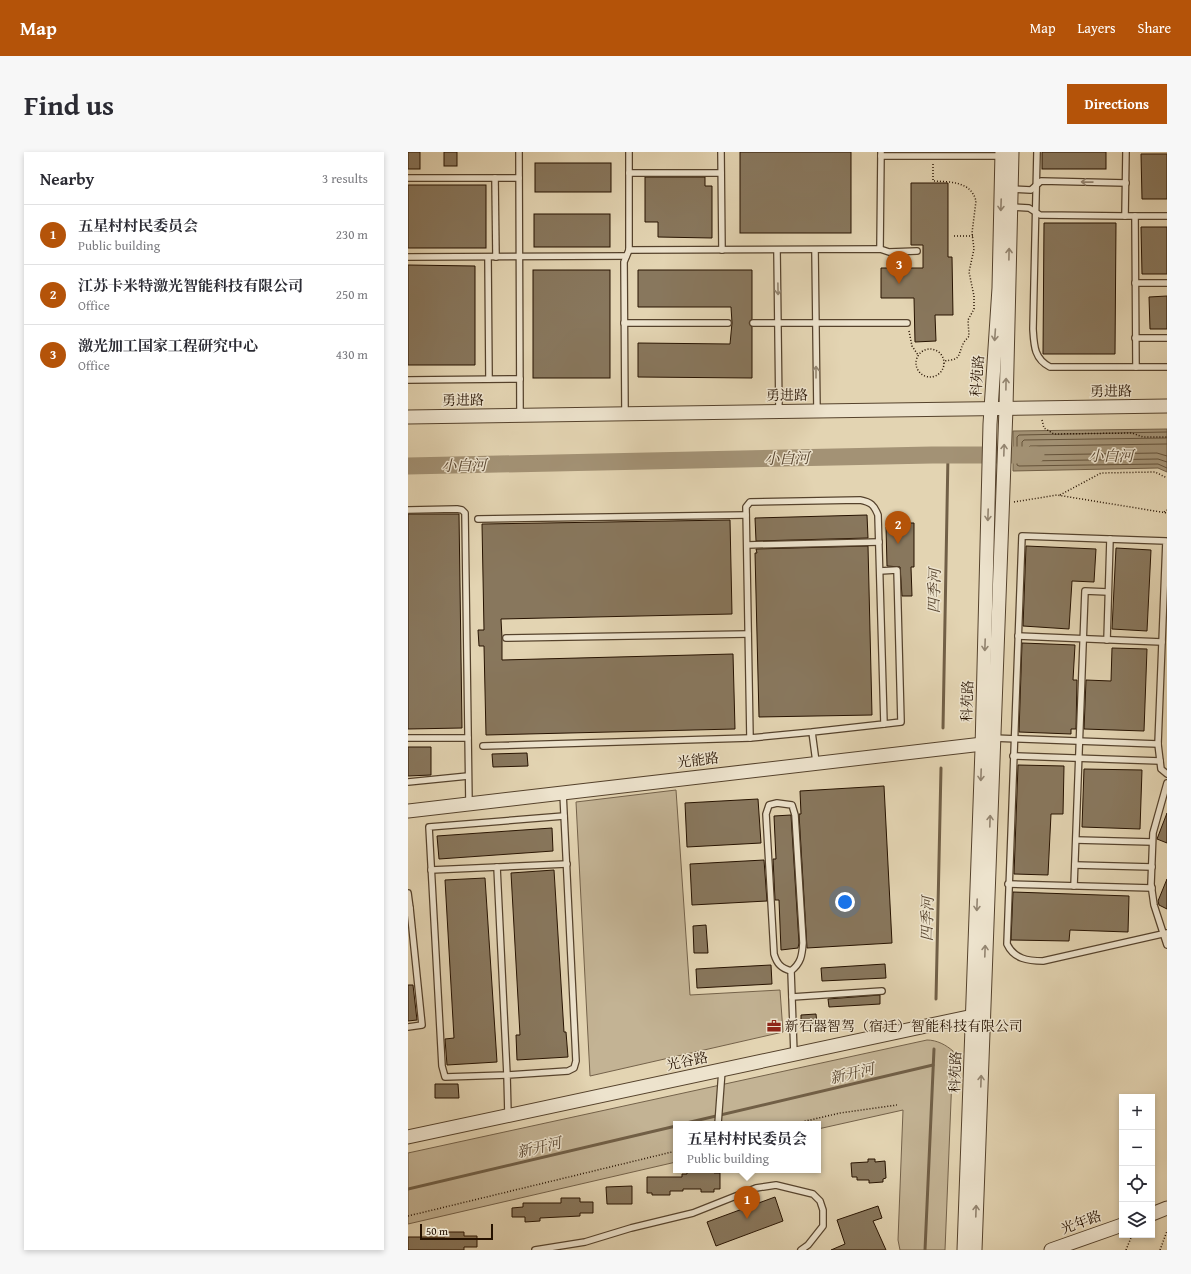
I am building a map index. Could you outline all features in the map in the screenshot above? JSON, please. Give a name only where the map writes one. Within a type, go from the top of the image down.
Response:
[{"type":"street","name":"科苑路","points":[[964,1250],[973,1016],[1002,504],[1006,408],[1011,189],[1007,154]]},
{"type":"street","name":"科苑路","points":[[975,1250],[989,741],[990,409],[1007,154]]},
{"type":"street","name":"勇进路","points":[[408,417],[1167,406]]},
{"type":"street","name":"光能路","points":[[408,811],[989,741]]},
{"type":"street","name":"光谷路","points":[[408,1137],[973,1016]]},
{"type":"street","points":[[1155,1213],[1167,1208]]},
{"type":"street","name":"光年路","points":[[1051,1250],[1119,1226]]},
{"type":"lane","points":[[519,152],[520,415]]},
{"type":"lane","points":[[625,414],[624,262],[629,250],[629,152]]},
{"type":"lane","points":[[721,152],[722,250]]},
{"type":"lane","points":[[1037,152],[1033,329],[1035,352],[1039,359],[1050,367],[1167,367]]},
{"type":"lane","points":[[1125,216],[1126,152]]},
{"type":"lane","points":[[880,249],[881,154],[933,156],[1007,154]]},
{"type":"lane","points":[[629,173],[722,173]]},
{"type":"lane","points":[[408,178],[519,178]]},
{"type":"lane","points":[[496,178],[496,257]]},
{"type":"lane","points":[[1011,189],[1031,190],[1041,181],[1126,183]]},
{"type":"lane","points":[[1010,207],[1029,208],[1040,215],[1167,216]]},
{"type":"lane","points":[[1135,216],[1136,367]]},
{"type":"lane","points":[[629,250],[880,249],[889,252],[917,251]]},
{"type":"lane","points":[[778,250],[779,412]]},
{"type":"lane","points":[[815,250],[817,411]]},
{"type":"lane","points":[[408,257],[626,256]]},
{"type":"lane","points":[[488,257],[489,379]]},
{"type":"lane","points":[[1135,282],[1167,282]]},
{"type":"lane","points":[[624,323],[728,323]]},
{"type":"lane","points":[[753,323],[907,323]]},
{"type":"lane","points":[[1135,338],[1167,338]]},
{"type":"lane","points":[[408,380],[520,379]]},
{"type":"lane","points":[[750,738],[746,507],[750,502],[869,502],[875,506],[878,515],[884,724]]},
{"type":"lane","points":[[408,510],[458,509],[465,513],[469,804]]},
{"type":"lane","points":[[478,519],[746,514]]},
{"type":"lane","points":[[1165,933],[1054,960],[1026,960],[1014,954],[1007,944],[1013,739],[1022,536],[1166,541],[1158,744],[1161,769],[1167,774]]},
{"type":"lane","points":[[1106,640],[1110,539]]},
{"type":"lane","points":[[747,545],[879,542]]},
{"type":"lane","points":[[483,746],[750,738],[901,722],[897,570],[880,571]]},
{"type":"lane","points":[[1074,886],[1085,591],[1108,592]]},
{"type":"lane","points":[[506,638],[748,634]]},
{"type":"lane","points":[[1018,636],[1162,642]]},
{"type":"lane","points":[[812,732],[816,762]]},
{"type":"lane","points":[[408,738],[468,738]]},
{"type":"lane","points":[[989,741],[1013,739],[1158,744]]},
{"type":"lane","points":[[1013,756],[1160,761]]},
{"type":"lane","points":[[408,782],[468,776]]},
{"type":"lane","points":[[1167,783],[1153,829],[1152,842],[1152,888],[1154,905],[1165,933],[1167,945]]},
{"type":"lane","points":[[563,792],[576,1061],[574,1068],[568,1071],[445,1077],[442,1073],[429,827],[564,816]]},
{"type":"lane","points":[[777,803],[792,805],[794,815],[803,943],[802,957],[799,964],[790,971],[781,968],[776,961],[774,954],[766,814],[769,805],[777,803]]},
{"type":"lane","points":[[1076,840],[1152,842]]},
{"type":"lane","points":[[431,870],[566,864]]},
{"type":"lane","points":[[1075,865],[1152,867]]},
{"type":"lane","points":[[497,867],[508,1115]]},
{"type":"lane","points":[[1008,884],[1152,888]]},
{"type":"lane","points":[[408,893],[422,1025],[408,1027]]},
{"type":"lane","points":[[790,971],[794,1054]]},
{"type":"lane","points":[[792,997],[882,991]]},
{"type":"lane","points":[[718,1121],[722,1070]]},
{"type":"lane","points":[[534,1250],[585,1242],[631,1228],[693,1213],[756,1188],[776,1185],[813,1194],[820,1201],[823,1210],[823,1226],[808,1245],[800,1250]]},
{"type":"path","points":[[933,156],[933,181],[951,182],[966,186],[975,196],[976,208],[972,233],[974,249],[969,272],[974,296],[974,309],[968,320],[969,336],[963,344],[960,356],[957,359],[944,362]]},
{"type":"path","points":[[954,236],[973,236]]},
{"type":"path","points":[[907,323],[912,346],[918,355]]},
{"type":"path","points":[[926,349],[936,350],[940,353],[944,362],[944,366],[935,377],[926,377],[916,368],[916,359],[918,355],[926,349]]},
{"type":"path","points":[[1044,428],[1054,434],[1132,433],[1143,437],[1167,437]]},
{"type":"path","points":[[1060,495],[1101,473],[1155,472],[1167,478]]},
{"type":"path","points":[[1002,504],[1060,495],[1167,513]]},
{"type":"path","points":[[806,1121],[840,1113],[897,1105]]},
{"type":"path","points":[[408,1216],[673,1152]]},
{"type":"path","points":[[1160,1250],[1167,1231]]},
{"type":"path","points":[[1126,1250],[1131,1238]]},
{"type":"shaded area","points":[[676,790],[690,995],[780,990],[783,1032],[590,1076],[576,802]]},
{"type":"shaded area","points":[[927,1040],[941,1043],[953,1051],[945,1250],[900,1250],[898,1240],[903,1110],[821,1128],[821,1121],[673,1121],[673,1163],[408,1224],[408,1153]]},
{"type":"water","points":[[1167,429],[1167,472],[1158,468],[1013,471],[1013,431]]},
{"type":"building","points":[[408,152],[420,152],[420,169],[408,169]]},
{"type":"building","points":[[444,152],[457,152],[457,166],[444,166]]},
{"type":"building","points":[[740,152],[851,152],[851,233],[740,233]]},
{"type":"building","points":[[1042,152],[1106,152],[1106,169],[1042,169]]},
{"type":"building","points":[[1141,154],[1167,154],[1167,199],[1142,199]]},
{"type":"building","points":[[535,163],[611,163],[611,192],[535,192]]},
{"type":"building","points":[[645,177],[705,177],[705,186],[712,186],[712,238],[658,237],[658,222],[645,222]]},
{"type":"building","points":[[911,183],[948,183],[948,257],[952,257],[953,315],[935,315],[936,341],[915,342],[914,298],[881,298],[881,268],[923,268],[923,245],[911,245]]},
{"type":"building","points":[[408,185],[486,185],[486,248],[408,248]]},
{"type":"building","points":[[534,214],[610,214],[610,247],[534,247]]},
{"type":"building","points":[[1044,223],[1116,223],[1115,354],[1043,354]]},
{"type":"building","points":[[1141,227],[1167,227],[1167,274],[1142,274]]},
{"type":"building","points":[[408,265],[475,266],[475,365],[408,365]]},
{"type":"building","points":[[533,270],[610,270],[610,378],[533,378]]},
{"type":"building","points":[[638,270],[752,270],[752,319],[749,323],[752,327],[752,378],[638,377],[638,343],[730,344],[732,323],[731,307],[638,307]]},
{"type":"building","points":[[1167,296],[1167,329],[1150,329],[1149,297]]},
{"type":"building","points":[[408,514],[459,514],[462,728],[408,729]]},
{"type":"building","points":[[867,515],[868,538],[756,541],[755,518]]},
{"type":"building","points":[[730,520],[732,614],[501,619],[502,660],[733,654],[735,729],[486,735],[484,646],[479,646],[478,630],[484,630],[482,524]]},
{"type":"building","points":[[900,523],[914,523],[914,567],[911,567],[912,596],[902,596],[900,567],[887,566],[886,527],[900,527]]},
{"type":"building","points":[[868,546],[872,715],[759,717],[756,549]]},
{"type":"building","points":[[1026,546],[1096,549],[1094,582],[1072,581],[1069,629],[1023,626]]},
{"type":"building","points":[[1116,548],[1151,550],[1147,631],[1112,629]]},
{"type":"building","points":[[1022,643],[1075,645],[1073,680],[1077,680],[1076,729],[1071,729],[1071,734],[1019,732]]},
{"type":"building","points":[[1112,648],[1147,649],[1144,731],[1084,729],[1086,680],[1111,681]]},
{"type":"building","points":[[408,747],[431,747],[431,775],[408,776]]},
{"type":"building","points":[[527,753],[528,766],[493,767],[492,754]]},
{"type":"building","points":[[1018,765],[1064,766],[1063,814],[1051,814],[1048,875],[1014,874]]},
{"type":"building","points":[[1084,769],[1142,770],[1140,829],[1082,827]]},
{"type":"building","points":[[884,786],[892,943],[807,948],[799,814],[801,814],[800,791]]},
{"type":"building","points":[[758,799],[761,843],[687,847],[685,803]]},
{"type":"building","points":[[1167,813],[1167,843],[1157,839]]},
{"type":"building","points":[[791,815],[799,943],[798,948],[781,950],[779,900],[775,900],[773,859],[776,859],[774,816]]},
{"type":"building","points":[[552,828],[553,851],[439,859],[437,836]]},
{"type":"building","points":[[764,860],[767,901],[692,905],[690,864]]},
{"type":"building","points":[[554,870],[564,1032],[566,1032],[568,1057],[517,1060],[516,1035],[520,1035],[511,873]]},
{"type":"building","points":[[485,878],[497,1062],[447,1065],[445,1039],[454,1038],[445,880]]},
{"type":"building","points":[[1167,879],[1167,909],[1159,905],[1158,901]]},
{"type":"building","points":[[1013,892],[1129,896],[1128,932],[1070,930],[1069,941],[1011,940]]},
{"type":"building","points":[[706,925],[708,953],[694,953],[693,926]]},
{"type":"building","points":[[885,964],[886,978],[822,981],[821,968]]},
{"type":"building","points":[[771,965],[772,984],[697,988],[696,969]]},
{"type":"building","points":[[408,985],[413,985],[417,1020],[408,1021]]},
{"type":"building","points":[[880,995],[880,1004],[829,1007],[828,999]]},
{"type":"building","points":[[816,1014],[817,1024],[801,1025],[801,1015]]},
{"type":"building","points":[[435,1084],[458,1084],[459,1098],[435,1098]]},
{"type":"building","points":[[868,1159],[875,1159],[875,1162],[885,1161],[886,1178],[883,1179],[883,1182],[869,1183],[869,1180],[857,1180],[857,1177],[852,1177],[851,1163],[868,1162]]},
{"type":"building","points":[[720,1173],[720,1189],[714,1189],[714,1192],[701,1192],[701,1189],[683,1189],[683,1191],[670,1191],[670,1195],[652,1195],[652,1193],[647,1193],[647,1177],[682,1177],[682,1174]]},
{"type":"building","points":[[632,1186],[632,1204],[607,1204],[606,1187]]},
{"type":"building","points":[[775,1197],[783,1221],[716,1246],[707,1222]]},
{"type":"building","points":[[561,1198],[580,1198],[580,1202],[593,1202],[593,1213],[580,1213],[580,1216],[540,1218],[540,1221],[525,1222],[525,1217],[512,1217],[512,1208],[523,1207],[523,1203],[561,1203]]},
{"type":"building","points":[[878,1206],[882,1218],[873,1221],[886,1250],[831,1250],[845,1244],[837,1220]]},
{"type":"building","points":[[445,1232],[464,1232],[464,1236],[477,1236],[477,1247],[464,1247],[464,1250],[408,1250],[408,1237],[445,1237]]},
{"type":"waterway","name":"小白河","points":[[408,466],[932,455],[1036,455]]},
{"type":"waterway","name":"四季河","points":[[943,728],[948,455]]},
{"type":"waterway","name":"四季河","points":[[936,999],[941,768]]},
{"type":"waterway","name":"四季河","points":[[925,1250],[934,1049]]},
{"type":"waterway","name":"新开河","points":[[695,1121],[933,1065]]},
{"type":"waterway","name":"新开河","points":[[408,1189],[673,1127]]},
{"type":"place","name":"激光加工国家工程研究中心","points":[[899,284]]},
{"type":"place","name":"江苏卡米特激光智能科技有限公司","points":[[898,544]]},
{"type":"place","name":"新石器智驾（宿迁）智能科技有限公司","points":[[774,1026]]},
{"type":"place","name":"五星村村民委员会","points":[[747,1219]]}]
